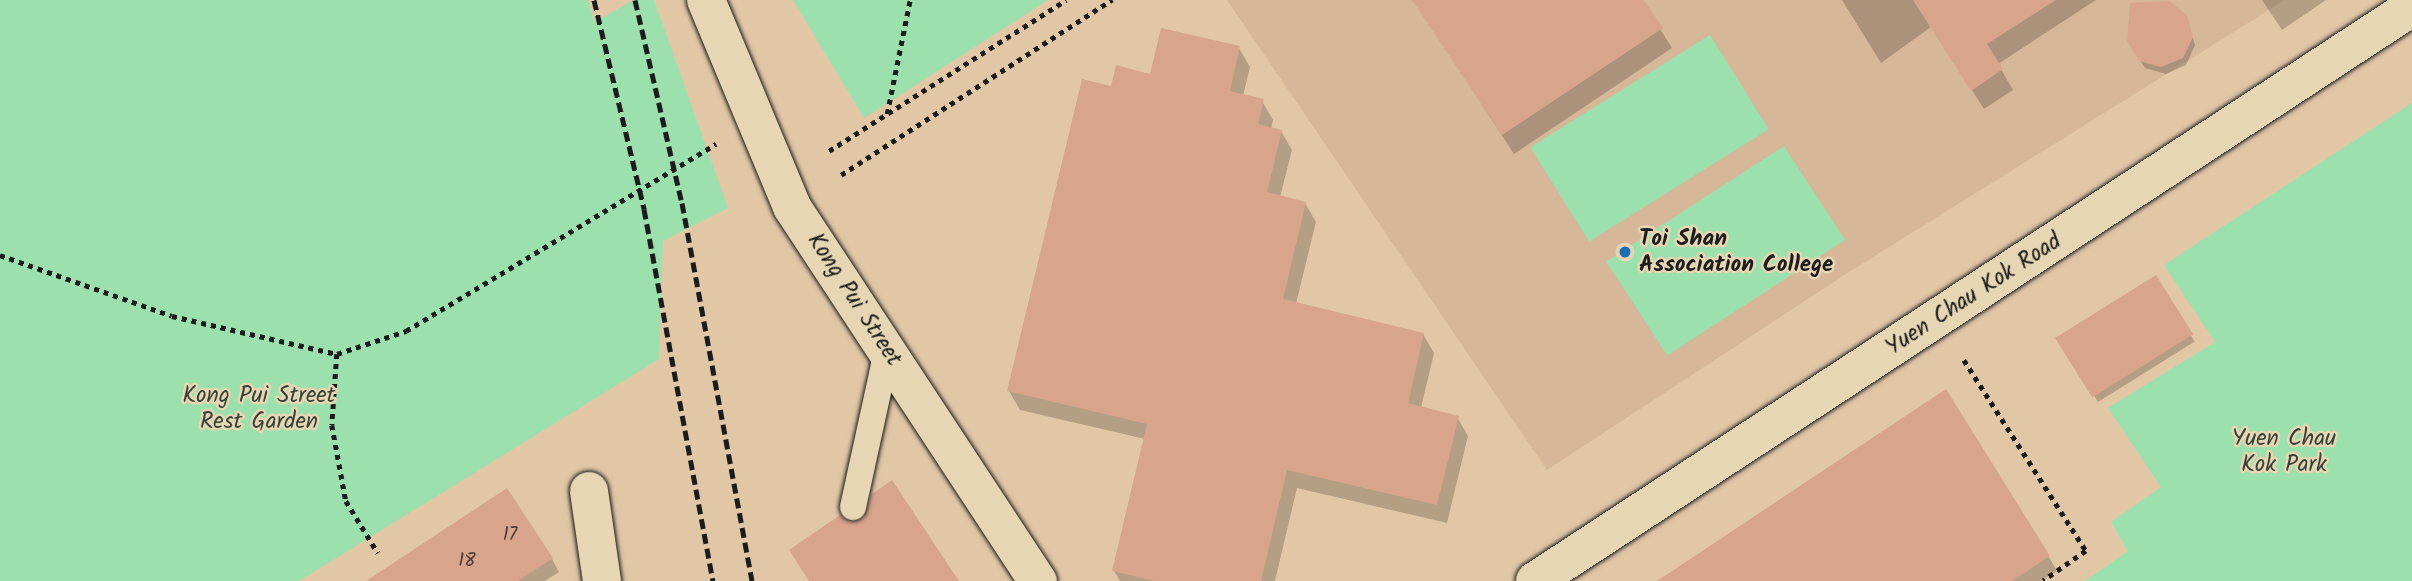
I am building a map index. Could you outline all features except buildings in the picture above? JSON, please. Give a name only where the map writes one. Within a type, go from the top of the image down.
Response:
[{"type":"street","name":"Kong Pui Street","points":[[706,0],[792,207],[1037,581]]},
{"type":"street","name":"Yuen Chau Kok Road","points":[[1535,581],[2412,6]]},
{"type":"street","points":[[589,491],[602,581]]},
{"type":"lane","points":[[853,507],[887,351]]},
{"type":"path","points":[[887,114],[910,0]]},
{"type":"path","points":[[829,151],[1066,0]]},
{"type":"path","points":[[841,175],[1112,0]]},
{"type":"path","points":[[0,255],[173,316],[337,354],[406,331],[723,140]]},
{"type":"path","points":[[337,354],[332,425],[346,501],[378,553]]},
{"type":"path","points":[[1964,360],[2086,551],[2043,581]]},
{"type":"shaded area","name":"Toi Shan Association College","points":[[1227,0],[2285,0],[1846,274],[1547,470]]},
{"type":"green space","name":"Kong Pui Street Rest Garden","points":[[0,0],[588,0],[595,22],[634,0],[654,0],[728,208],[663,241],[659,359],[299,581],[0,581]]},
{"type":"green space","points":[[793,0],[1048,0],[864,118]]},
{"type":"green space","points":[[1710,35],[1769,129],[1589,241],[1530,147]]},
{"type":"green space","name":"Yuen Chau Kok Park","points":[[2412,103],[2412,581],[2085,581],[2128,551],[2111,522],[2161,487],[2108,408],[2215,342],[2164,265]]},
{"type":"green space","points":[[1784,146],[1845,240],[1667,355],[1606,261]]},
{"type":"railway","points":[[594,0],[644,209],[713,581]]},
{"type":"railway","points":[[635,0],[682,203],[752,581]]},
{"type":"place","name":"Toi Shan Association College","points":[[1625,252]]}]
